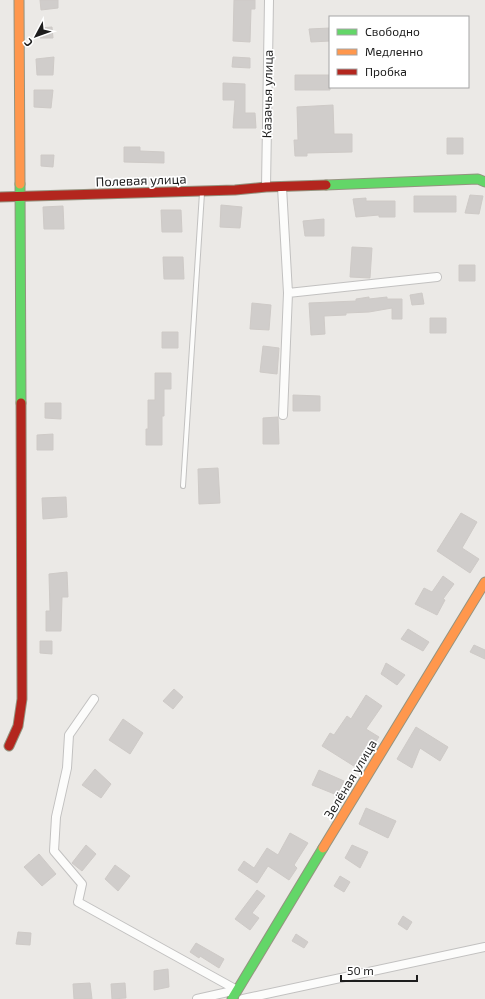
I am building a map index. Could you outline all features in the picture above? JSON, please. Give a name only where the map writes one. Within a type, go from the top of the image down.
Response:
[{"type":"street","points":[[9,746],[18,726],[22,698],[19,0]]},
{"type":"street","name":"Казачья улица","points":[[266,187],[269,0]]},
{"type":"street","name":"Полевая улица","points":[[0,197],[235,190],[282,186],[478,180],[485,182]]},
{"type":"street","points":[[282,186],[288,292],[283,415]]},
{"type":"street","points":[[288,292],[437,277]]},
{"type":"street","name":"Зелёная улица","points":[[232,999],[236,990],[485,582]]},
{"type":"street","points":[[94,699],[68,735],[66,768],[56,816],[54,851],[82,884],[78,902],[236,990]]},
{"type":"street","points":[[243,999],[485,947]]},
{"type":"street","points":[[196,999],[236,990]]},
{"type":"lane","points":[[183,486],[202,191]]},
{"type":"building","points":[[40,0],[58,0],[58,8],[41,10]]},
{"type":"building","points":[[234,0],[255,0],[255,9],[251,9],[250,42],[233,41]]},
{"type":"building","points":[[52,27],[53,38],[40,38],[40,28]]},
{"type":"building","points":[[329,28],[329,41],[311,42],[309,29]]},
{"type":"building","points":[[54,57],[53,75],[37,75],[36,59]]},
{"type":"building","points":[[233,57],[250,58],[250,68],[232,67]]},
{"type":"building","points":[[295,75],[329,75],[330,90],[295,90]]},
{"type":"building","points":[[223,83],[245,84],[245,113],[255,113],[256,128],[233,128],[235,100],[223,100]]},
{"type":"building","points":[[34,90],[53,90],[51,108],[34,107]]},
{"type":"building","points":[[333,105],[334,134],[352,134],[352,152],[307,153],[307,156],[295,156],[294,140],[298,140],[297,107]]},
{"type":"building","points":[[447,138],[463,138],[463,154],[447,154]]},
{"type":"building","points":[[124,147],[140,147],[140,151],[164,152],[164,163],[124,162]]},
{"type":"building","points":[[41,155],[54,155],[53,167],[41,166]]},
{"type":"building","points":[[470,195],[483,196],[479,214],[465,213]]},
{"type":"building","points":[[414,196],[456,196],[456,212],[414,212]]},
{"type":"building","points":[[366,198],[366,201],[395,201],[395,217],[379,217],[379,215],[356,217],[353,199]]},
{"type":"building","points":[[221,205],[242,207],[240,228],[220,227]]},
{"type":"building","points":[[63,206],[64,229],[44,229],[43,207]]},
{"type":"building","points":[[161,210],[181,210],[182,232],[162,232]]},
{"type":"building","points":[[324,219],[324,236],[305,236],[303,221]]},
{"type":"building","points":[[352,247],[372,248],[370,278],[350,277]]},
{"type":"building","points":[[163,257],[183,257],[184,279],[164,279]]},
{"type":"building","points":[[459,265],[475,265],[475,281],[459,281]]},
{"type":"building","points":[[422,293],[424,304],[412,305],[410,295]]},
{"type":"building","points":[[369,297],[369,299],[387,297],[387,299],[402,299],[402,319],[392,319],[392,308],[369,312],[346,313],[346,315],[324,316],[325,334],[311,335],[309,303],[356,301],[356,299]]},
{"type":"building","points":[[252,303],[271,305],[269,330],[250,329]]},
{"type":"building","points":[[430,318],[446,318],[446,333],[430,333]]},
{"type":"building","points":[[162,332],[178,332],[178,348],[162,348]]},
{"type":"building","points":[[263,346],[279,348],[277,374],[260,372]]},
{"type":"building","points":[[155,373],[171,373],[171,389],[164,389],[162,445],[146,445],[146,429],[148,429],[148,400],[155,400]]},
{"type":"building","points":[[293,395],[320,396],[320,411],[293,411]]},
{"type":"building","points":[[45,403],[61,403],[61,419],[45,418]]},
{"type":"building","points":[[278,417],[279,444],[263,444],[263,418]]},
{"type":"building","points":[[53,434],[53,450],[37,450],[37,435]]},
{"type":"building","points":[[218,468],[220,503],[199,504],[198,469]]},
{"type":"building","points":[[66,497],[67,517],[43,519],[42,498]]},
{"type":"building","points":[[461,513],[477,522],[462,548],[479,559],[470,573],[437,551]]},
{"type":"building","points":[[67,572],[68,597],[62,597],[61,631],[46,631],[46,611],[50,611],[49,574]]},
{"type":"building","points":[[443,576],[454,584],[443,599],[445,600],[437,615],[415,604],[424,588],[432,592]]},
{"type":"building","points":[[408,629],[429,642],[423,651],[401,639]]},
{"type":"building","points":[[40,641],[52,641],[52,654],[40,653]]},
{"type":"building","points":[[474,645],[485,650],[485,659],[470,652]]},
{"type":"building","points":[[386,663],[405,675],[397,685],[381,674]]},
{"type":"building","points":[[174,689],[183,697],[173,709],[163,701]]},
{"type":"building","points":[[366,695],[382,706],[366,729],[379,737],[370,750],[369,749],[357,768],[322,746],[330,733],[334,735],[347,716],[351,719]]},
{"type":"building","points":[[123,719],[143,733],[130,754],[109,740]]},
{"type":"building","points":[[416,727],[448,747],[440,761],[420,748],[412,768],[397,759]]},
{"type":"building","points":[[95,769],[111,784],[101,798],[82,785]]},
{"type":"building","points":[[319,770],[344,781],[337,795],[312,785]]},
{"type":"building","points":[[366,808],[396,821],[388,838],[359,824]]},
{"type":"building","points":[[290,833],[308,843],[294,865],[297,868],[289,880],[268,866],[257,883],[238,870],[244,861],[254,868],[267,848],[278,855]]},
{"type":"building","points":[[86,845],[96,854],[82,871],[72,863]]},
{"type":"building","points":[[352,845],[368,852],[360,868],[345,858]]},
{"type":"building","points":[[39,854],[56,874],[42,886],[24,867]]},
{"type":"building","points":[[115,865],[130,876],[118,891],[105,879]]},
{"type":"building","points":[[340,876],[350,882],[344,892],[334,886]]},
{"type":"building","points":[[257,890],[265,896],[252,913],[259,918],[250,930],[235,919]]},
{"type":"building","points":[[403,916],[412,922],[407,930],[398,924]]},
{"type":"building","points":[[18,932],[31,933],[30,945],[16,944]]},
{"type":"building","points":[[296,934],[308,942],[304,948],[292,941]]},
{"type":"building","points":[[196,943],[224,959],[219,968],[200,956],[199,958],[190,952]]},
{"type":"building","points":[[168,969],[169,987],[154,990],[154,971]]},
{"type":"building","points":[[90,983],[92,999],[74,999],[73,984]]},
{"type":"building","points":[[125,983],[126,998],[112,999],[111,984]]},
{"type":"traffic: fast","points":[[326,185],[478,179],[485,182]]},
{"type":"traffic: fast","points":[[20,184],[21,403]]},
{"type":"traffic: fast","points":[[232,999],[323,848]]},
{"type":"traffic: slow","points":[[19,0],[20,184]]},
{"type":"traffic: slow","points":[[323,848],[485,582]]},
{"type":"traffic: jam","points":[[0,197],[235,190],[266,187],[326,185]]},
{"type":"traffic: jam","points":[[9,746],[18,726],[22,699],[21,403]]}]
